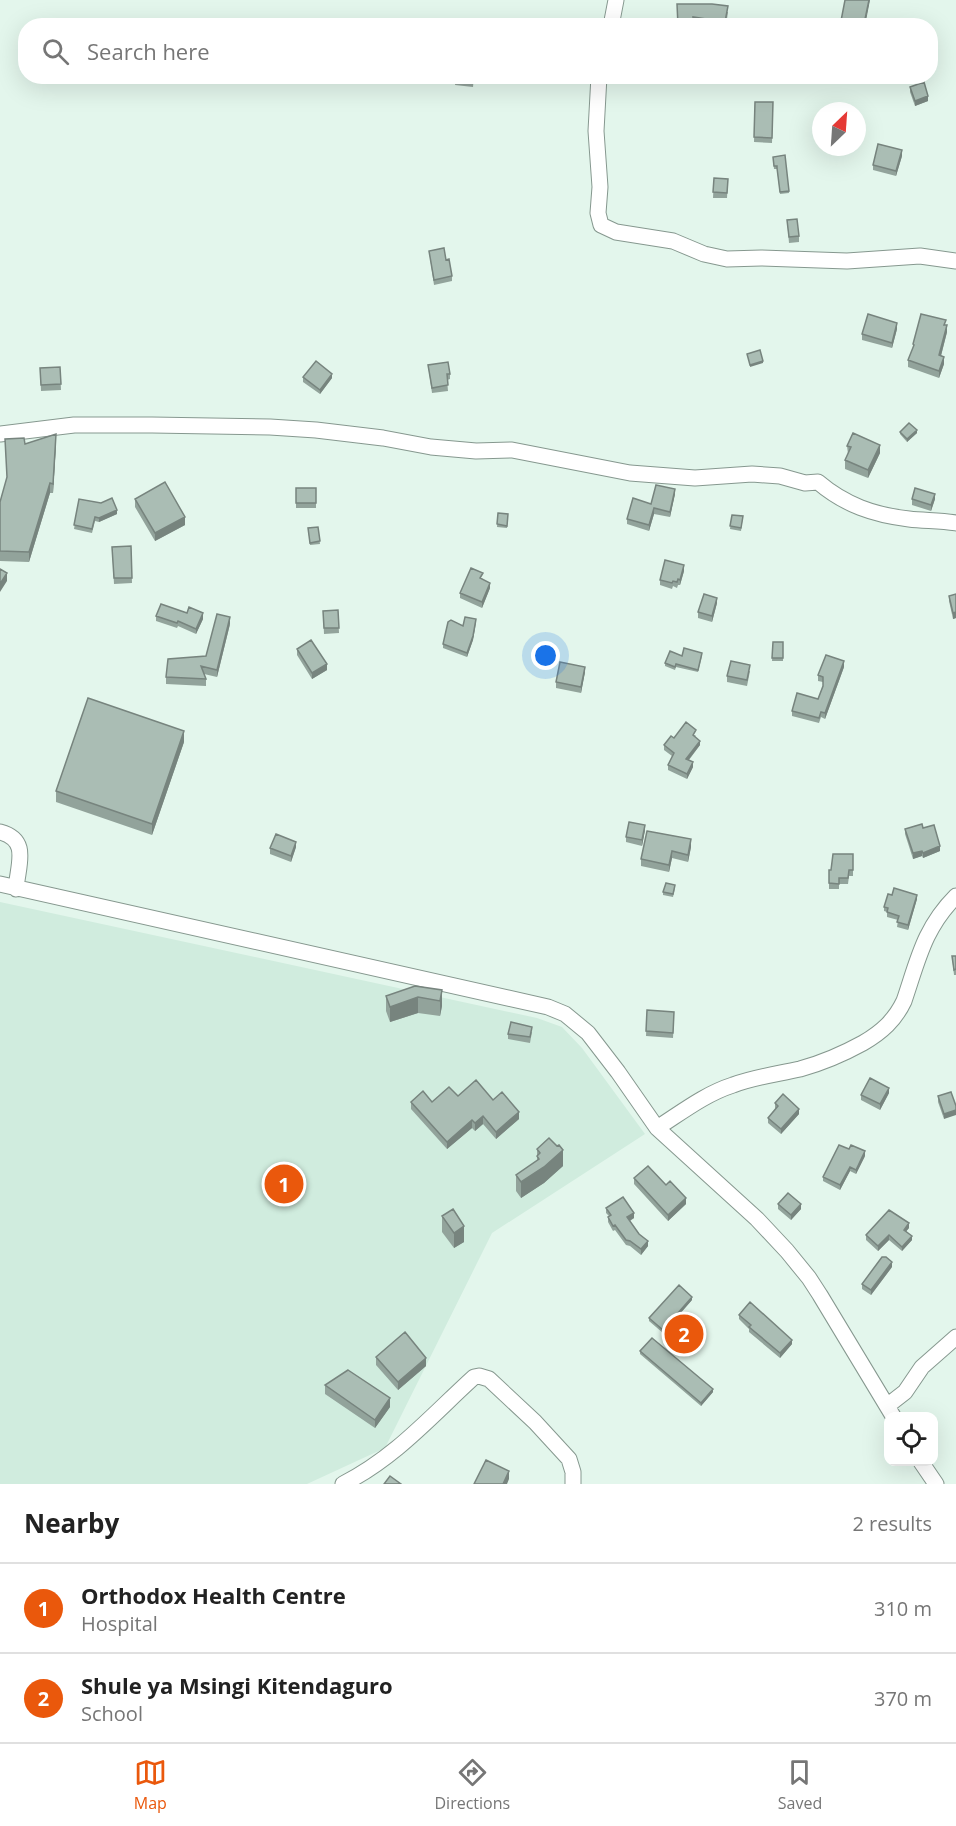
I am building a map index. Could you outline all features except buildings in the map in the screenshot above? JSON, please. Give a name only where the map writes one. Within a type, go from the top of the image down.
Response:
[{"type":"street","points":[[613,18],[616,0]]},
{"type":"street","points":[[598,84],[596,119],[600,187],[598,213],[602,225],[608,229],[663,238],[712,257],[727,259],[847,261],[920,256],[956,261]]},
{"type":"street","points":[[0,434],[87,425],[248,426],[316,430],[431,447],[476,451],[512,450],[630,473],[695,477],[752,474],[780,476],[805,483],[818,482],[843,501],[871,511],[910,519],[956,523]]},
{"type":"street","points":[[0,832],[14,837],[20,847],[16,889]]},
{"type":"street","points":[[0,884],[548,1007],[565,1014],[588,1033],[657,1128],[756,1219],[809,1278],[890,1411],[922,1367],[956,1337]]},
{"type":"street","points":[[657,1128],[715,1092],[734,1084],[829,1060],[885,1029],[904,1001],[928,933],[941,912],[956,896]]},
{"type":"street","points":[[343,1484],[365,1473],[396,1451],[474,1377],[479,1376],[489,1380],[535,1422],[569,1459],[573,1472],[573,1484]]},
{"type":"street","points":[[924,1466],[936,1484]]},
{"type":"shaded area","points":[[0,902],[537,1018],[562,1027],[582,1048],[645,1134],[492,1233],[385,1448],[307,1484],[0,1484]]},
{"type":"place","name":"Orthodox Health Centre","points":[[284,1184]]},
{"type":"place","name":"Shule ya Msingi Kitendaguro","points":[[684,1334]]}]
